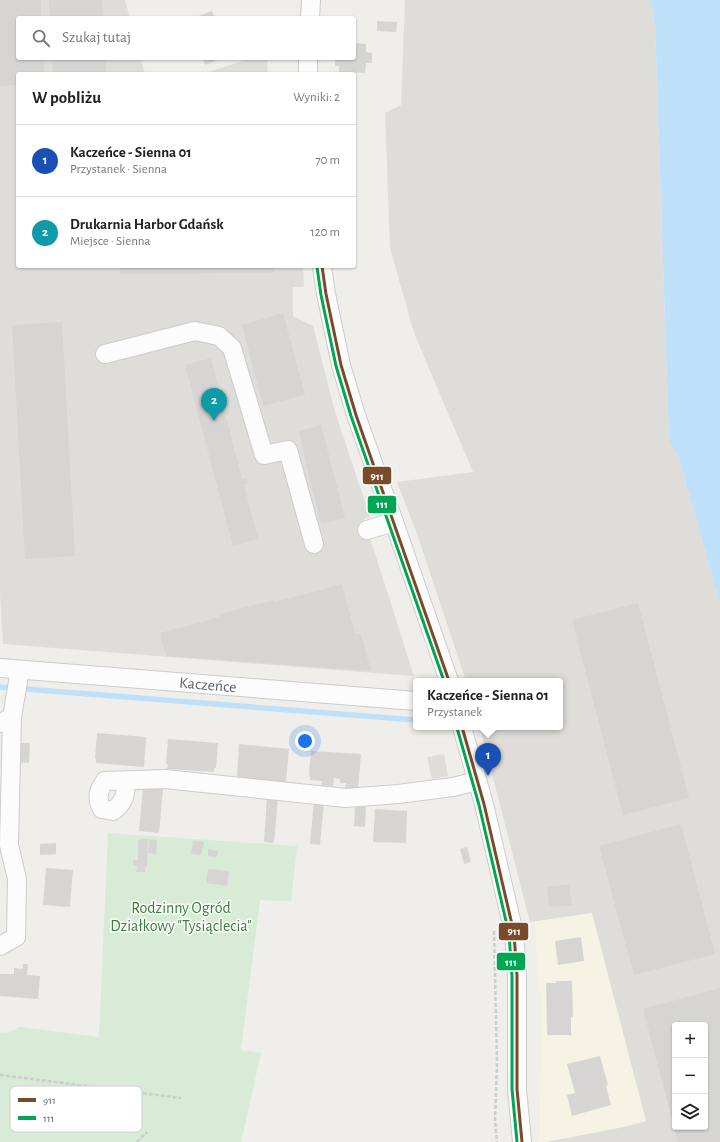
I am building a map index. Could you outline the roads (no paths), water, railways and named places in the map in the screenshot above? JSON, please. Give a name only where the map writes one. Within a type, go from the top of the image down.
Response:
[{"type":"street","points":[[310,16],[311,0]]},
{"type":"street","points":[[308,60],[308,72]]},
{"type":"street","points":[[322,268],[326,294],[341,365],[356,415],[448,678]]},
{"type":"street","points":[[105,354],[196,331],[219,336],[232,348],[264,455],[288,450],[314,544]]},
{"type":"street","points":[[367,530],[394,522]]},
{"type":"street","name":"Kaczeńce","points":[[0,668],[19,674],[413,701]]},
{"type":"street","points":[[0,946],[16,937],[17,879],[9,845],[9,714],[19,674]]},
{"type":"street","points":[[463,730],[484,804],[514,933],[517,976],[517,1089],[522,1142]]},
{"type":"street","points":[[127,780],[165,779],[346,798],[398,794],[453,787],[477,781]]},
{"type":"water","points":[[650,0],[720,0],[720,603],[678,455],[669,441],[655,22]]},
{"type":"waterway","points":[[0,687],[413,720]]},
{"type":"place","name":"Drukarnia Harbor Gdańsk","points":[[214,421]]},
{"type":"place","name":"Kaczeńce - Sienna 01","points":[[488,776]]},
{"type":"park label","name":"Rodzinny Ogród Działkowy \"Tysiąclecia\"","points":[[181,916]]}]
